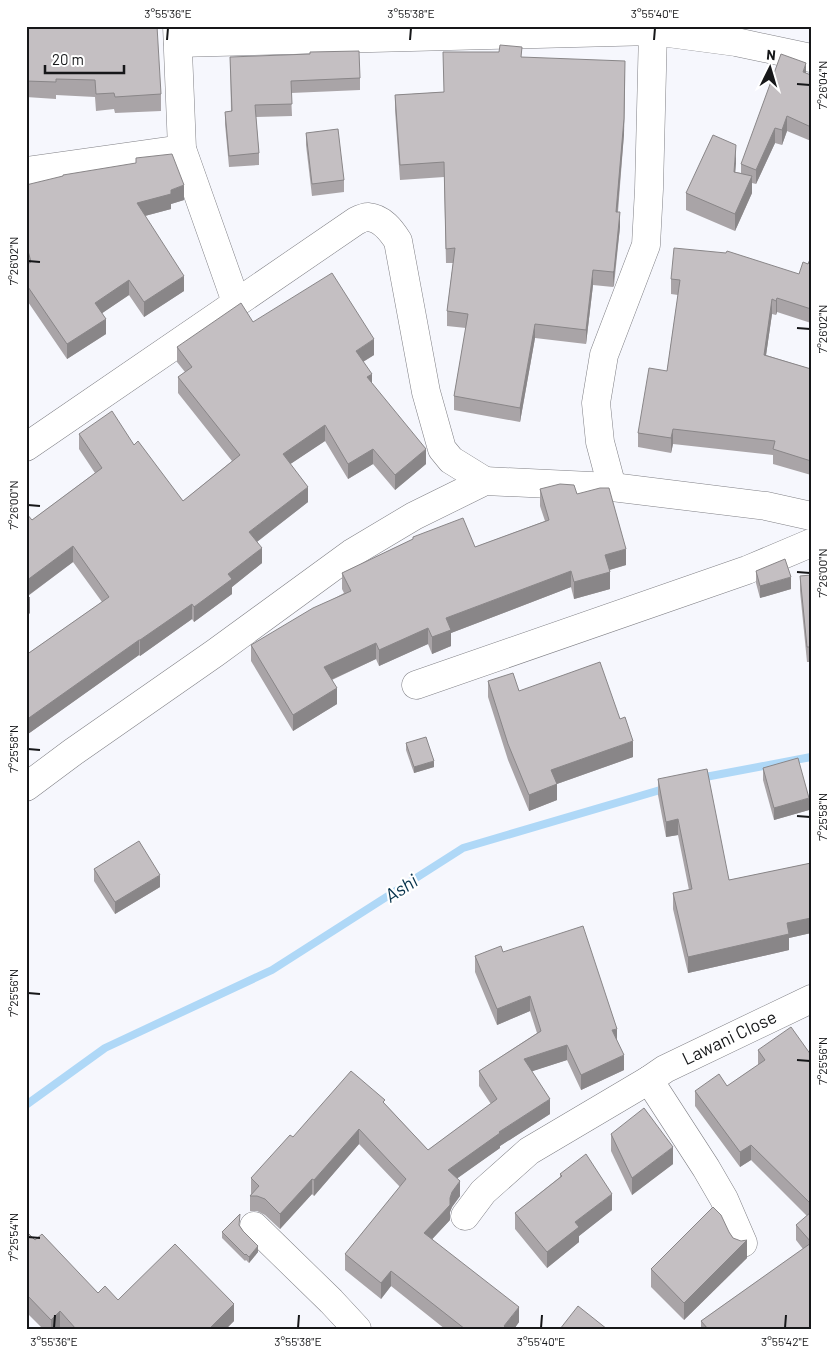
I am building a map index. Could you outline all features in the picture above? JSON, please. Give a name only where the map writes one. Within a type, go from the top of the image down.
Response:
[{"type":"street","points":[[612,487],[600,442],[596,403],[604,355],[646,245],[653,32]]},
{"type":"street","points":[[236,302],[182,149],[177,34],[653,32],[736,42],[811,58]]},
{"type":"street","points":[[26,171],[182,149]]},
{"type":"street","points":[[26,447],[356,221],[367,217],[377,220],[389,228],[398,241],[426,392],[442,449],[451,460],[485,481]]},
{"type":"street","points":[[26,787],[352,553],[414,516],[485,481],[612,487],[766,506],[811,516]]},
{"type":"street","points":[[416,685],[747,570],[811,543]]},
{"type":"street","name":"Lawani Close","points":[[465,1216],[483,1192],[529,1151],[665,1069],[811,999]]},
{"type":"street","points":[[649,1080],[706,1168],[724,1200],[743,1243]]},
{"type":"street","points":[[254,1226],[357,1329]]},
{"type":"building","points":[[26,26],[157,26],[161,94],[115,97],[114,93],[96,94],[95,80],[56,79],[56,82],[26,81]]},
{"type":"building","points":[[500,45],[522,47],[521,57],[625,61],[624,119],[616,212],[620,212],[614,271],[593,270],[586,330],[535,324],[520,408],[454,396],[468,314],[447,311],[455,248],[446,249],[444,162],[400,165],[395,95],[444,92],[443,52],[499,52]]},
{"type":"building","points":[[359,51],[360,78],[291,81],[292,104],[255,105],[259,153],[229,156],[225,112],[232,111],[230,57]]},
{"type":"building","points":[[781,54],[806,63],[803,72],[811,75],[811,127],[787,116],[782,130],[775,128],[756,170],[741,164]]},
{"type":"building","points":[[338,129],[344,180],[312,184],[306,133]]},
{"type":"building","points":[[713,135],[736,145],[734,172],[752,176],[735,214],[686,193]]},
{"type":"building","points":[[172,154],[184,185],[171,190],[171,194],[137,203],[184,276],[144,302],[129,280],[95,303],[106,319],[67,344],[26,284],[26,265],[31,262],[26,243],[26,185],[63,175],[136,163],[136,158]]},
{"type":"building","points":[[674,248],[726,253],[727,251],[799,274],[803,262],[808,264],[811,257],[811,309],[777,298],[776,301],[772,299],[764,355],[811,369],[811,461],[773,449],[775,441],[673,429],[671,438],[638,433],[649,368],[667,371],[680,280],[671,279]]},
{"type":"building","points":[[332,273],[374,339],[356,351],[372,374],[367,377],[426,449],[395,475],[373,449],[348,464],[325,425],[283,454],[308,487],[249,532],[262,548],[228,574],[232,579],[194,607],[192,604],[139,640],[26,720],[26,655],[109,597],[73,546],[26,581],[26,513],[32,520],[102,468],[79,434],[112,411],[134,445],[138,441],[183,501],[240,455],[178,377],[192,367],[177,347],[241,303],[253,322]]},
{"type":"building","points":[[560,484],[574,485],[577,494],[600,488],[609,488],[626,549],[605,555],[610,572],[574,582],[571,571],[446,618],[451,630],[432,637],[428,628],[379,650],[376,643],[324,667],[337,688],[293,715],[251,645],[313,608],[351,591],[342,573],[413,539],[413,537],[463,518],[475,547],[549,520],[540,489]]},
{"type":"building","points":[[785,559],[791,577],[760,586],[756,571]]},
{"type":"building","points":[[811,575],[811,647],[807,647],[800,576]]},
{"type":"building","points":[[600,662],[620,719],[625,717],[633,741],[551,770],[557,784],[529,795],[508,744],[488,681],[513,673],[519,691]]},
{"type":"building","points":[[426,737],[434,761],[414,767],[406,743]]},
{"type":"building","points":[[798,758],[809,798],[774,808],[763,768]]},
{"type":"building","points":[[707,769],[729,880],[811,863],[811,918],[787,923],[789,934],[688,957],[673,893],[692,889],[678,819],[666,822],[658,779]]},
{"type":"building","points":[[139,841],[160,875],[115,902],[94,869]]},
{"type":"building","points":[[583,926],[617,1029],[612,1030],[624,1055],[581,1075],[567,1045],[524,1059],[550,1099],[499,1132],[448,1170],[460,1181],[452,1192],[450,1205],[424,1233],[519,1307],[504,1326],[507,1329],[465,1329],[391,1271],[381,1283],[345,1254],[406,1179],[359,1129],[314,1180],[312,1179],[280,1214],[265,1199],[250,1196],[259,1186],[251,1178],[290,1135],[293,1137],[351,1071],[385,1100],[383,1102],[428,1150],[497,1099],[479,1071],[541,1031],[530,996],[497,1009],[475,956],[501,946],[503,952]]},
{"type":"building","points":[[791,1027],[811,1055],[811,1204],[751,1145],[740,1152],[695,1091],[719,1074],[727,1086],[765,1060],[758,1050]]},
{"type":"building","points":[[644,1108],[673,1147],[632,1178],[611,1134]]},
{"type":"building","points":[[586,1154],[612,1194],[575,1222],[579,1227],[547,1252],[515,1213],[562,1176],[560,1174]]},
{"type":"building","points":[[713,1207],[721,1215],[733,1238],[741,1241],[747,1240],[684,1303],[651,1269]]},
{"type":"building","points":[[811,1212],[811,1242],[796,1225]]},
{"type":"building","points":[[240,1214],[239,1225],[258,1246],[249,1257],[222,1232]]},
{"type":"building","points":[[26,1231],[35,1240],[42,1234],[98,1293],[105,1286],[118,1300],[175,1244],[234,1304],[209,1329],[76,1329],[60,1311],[51,1320],[26,1294]]},
{"type":"building","points":[[811,1243],[811,1326],[807,1329],[708,1329],[701,1321]]},
{"type":"building","points":[[578,1306],[607,1329],[560,1329]]},
{"type":"waterway","name":"Ashi","points":[[700,778],[811,757]]},
{"type":"waterway","name":"Ashi","points":[[26,1105],[105,1048],[272,970],[463,848],[667,788]]}]
